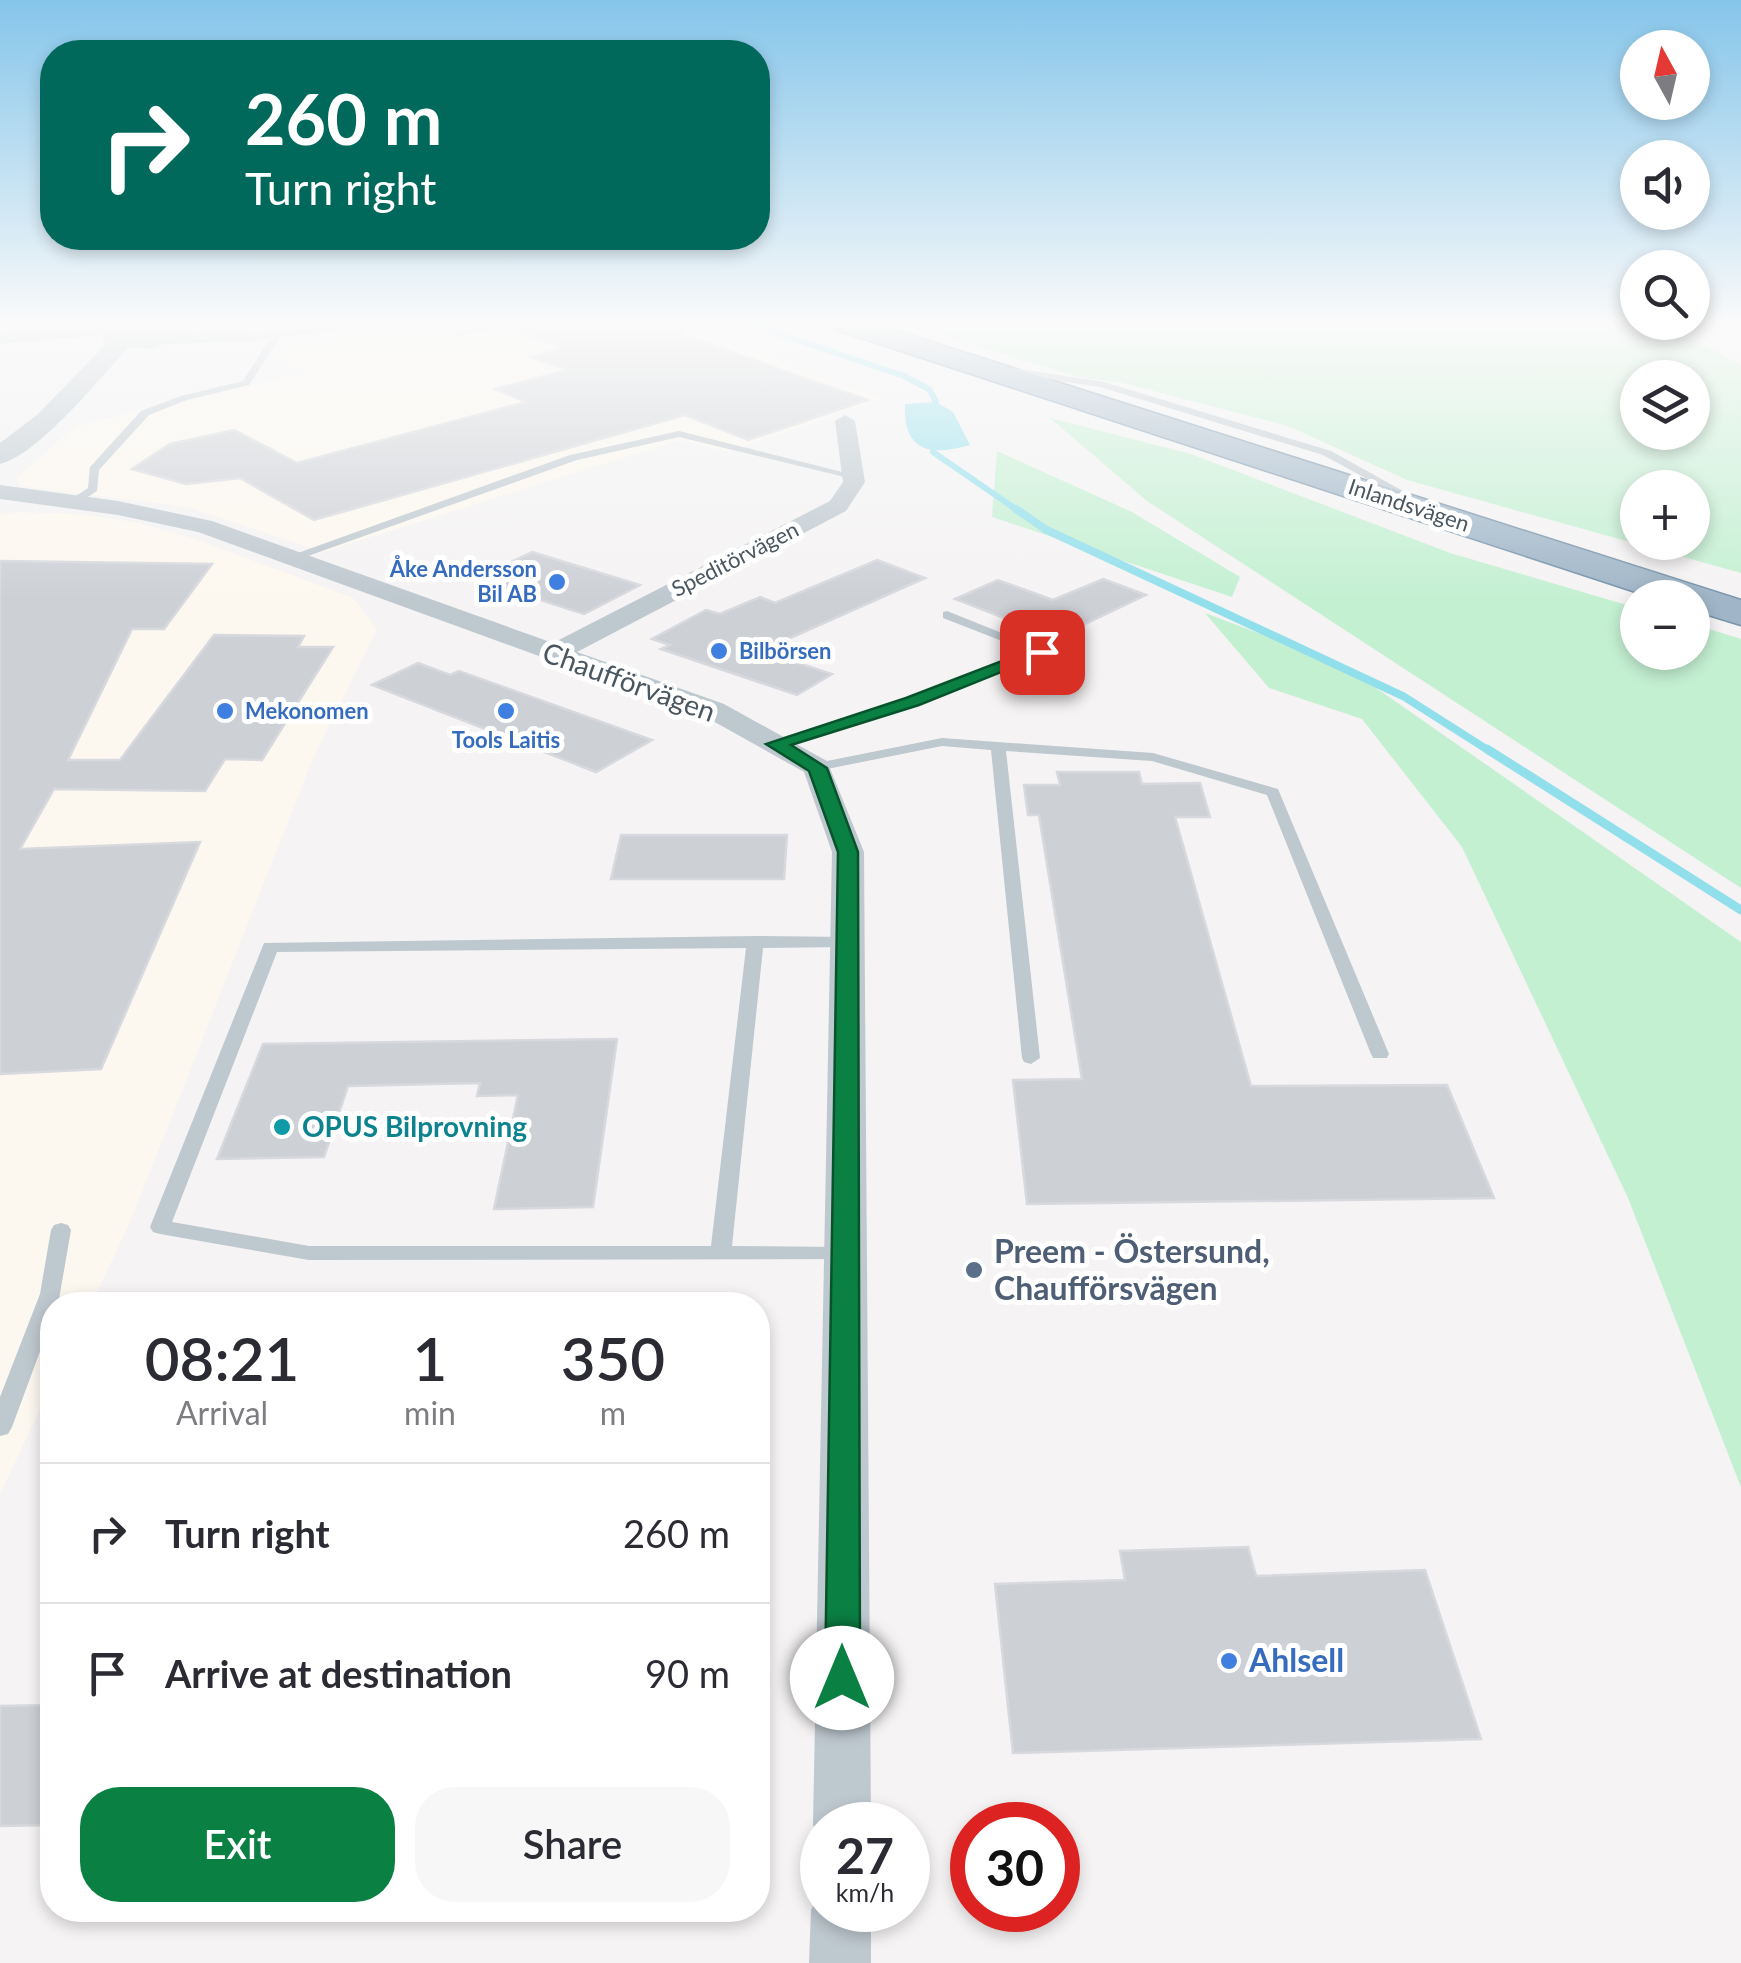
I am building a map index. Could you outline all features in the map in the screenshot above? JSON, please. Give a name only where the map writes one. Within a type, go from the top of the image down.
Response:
[{"type":"highway","name":"Inlandsvägen","points":[[1131,416],[1741,613]]},
{"type":"highway","name":"Inlandsvägen","points":[[1151,416],[1741,602]]},
{"type":"street","points":[[0,456],[47,416]]},
{"type":"street","points":[[845,421],[853,476]]},
{"type":"street","name":"Speditörvägen","points":[[552,654],[838,506],[854,482],[853,476]]},
{"type":"street","name":"Chaufförvägen","points":[[0,492],[204,526],[714,710],[817,768]]},
{"type":"street","name":"Chaufförvägen","points":[[0,503],[61,501]]},
{"type":"street","points":[[817,768],[848,852],[842,1802]]},
{"type":"street","points":[[840,1963],[841,1932]]},
{"type":"lane","points":[[61,501],[92,489],[94,469],[143,416]]},
{"type":"lane","points":[[290,558],[574,458],[679,434],[853,476]]},
{"type":"lane","points":[[775,744],[912,702],[1042,652],[947,615]]},
{"type":"lane","points":[[817,768],[942,742],[1153,758],[1272,792],[1380,1054]]},
{"type":"lane","points":[[998,746],[1031,1058]]},
{"type":"lane","points":[[721,1253],[754,941]]},
{"type":"lane","points":[[845,1254],[309,1253],[160,1227],[270,947],[847,942]]},
{"type":"lane","points":[[51,1292],[61,1230]]},
{"type":"lane","points":[[0,1428],[40,1323]]},
{"type":"shaded area","points":[[120,416],[832,416],[729,452],[680,440],[323,552],[187,507],[20,486],[17,478],[75,426]]},
{"type":"shaded area","points":[[78,514],[134,522],[192,538],[353,598],[377,629],[313,758],[131,1220],[97,1292],[40,1292],[40,1409],[0,1494],[0,515]]},
{"type":"green space","points":[[1248,416],[1620,416],[1620,450],[1710,450],[1710,416],[1741,416],[1741,573],[1694,560],[1710,560],[1710,470],[1620,470],[1620,539],[1407,480],[1288,426]]},
{"type":"green space","points":[[1050,418],[1191,454],[1450,553],[1620,603],[1620,670],[1710,670],[1710,629],[1741,639],[1741,888],[1147,501]]},
{"type":"green space","points":[[997,451],[1132,512],[1240,577],[1232,597],[992,517]]},
{"type":"green space","points":[[1205,613],[1343,665],[1741,942],[1741,1487],[1628,1198],[1462,847],[1362,719],[1269,688]]},
{"type":"water","points":[[906,416],[955,416],[970,445],[943,450],[922,447],[909,433]]},
{"type":"building","points":[[475,416],[683,416],[314,520],[240,478],[186,484],[132,469],[170,444],[234,430],[297,463]]},
{"type":"building","points":[[687,416],[821,416],[748,440]]},
{"type":"building","name":"Åke Andersson Bil AB","points":[[532,552],[640,585],[584,614],[475,579]]},
{"type":"building","points":[[877,560],[925,578],[761,651],[832,674],[797,695],[661,649],[670,645],[652,639],[706,610],[720,614],[760,597],[775,603]]},
{"type":"building","points":[[0,561],[212,564],[164,629],[132,629],[68,760],[120,760],[214,635],[304,636],[298,647],[333,647],[262,760],[225,759],[205,791],[54,789],[20,849],[200,842],[101,1069],[0,1074]]},
{"type":"building","points":[[1103,579],[1146,595],[1056,638],[955,599],[998,580],[1053,600]]},
{"type":"building","name":"Tools Laitis","points":[[418,663],[450,675],[459,671],[652,740],[596,772],[372,685]]},
{"type":"building","points":[[1057,772],[1139,772],[1142,784],[1200,783],[1210,817],[1175,817],[1251,1086],[1447,1085],[1494,1198],[1027,1204],[1013,1080],[1082,1079],[1039,815],[1028,815],[1024,785],[1060,785]]},
{"type":"building","points":[[621,835],[787,835],[784,879],[611,879]]},
{"type":"building","name":"OPUS Bilprovning","points":[[617,1039],[593,1207],[494,1209],[518,1095],[477,1096],[480,1083],[348,1086],[324,1157],[217,1159],[263,1044]]},
{"type":"building","name":"Ahlsell","points":[[1248,1547],[1256,1576],[1425,1570],[1481,1739],[1013,1753],[995,1584],[1125,1580],[1120,1551]]},
{"type":"building","points":[[40,1705],[40,1825],[0,1826],[0,1706]]},
{"type":"waterway","points":[[933,452],[1020,512]]},
{"type":"waterway","points":[[1016,509],[1045,529],[1403,696],[1491,752]]},
{"type":"waterway","points":[[1487,749],[1741,910]]},
{"type":"place","name":"Åke Andersson Bil AB","points":[[557,582]]},
{"type":"place","name":"Bilbörsen","points":[[719,651]]},
{"type":"place","name":"Mekonomen","points":[[225,711]]},
{"type":"place","name":"Tools Laitis","points":[[506,711]]},
{"type":"place","name":"OPUS Bilprovning","points":[[282,1127]]},
{"type":"place","name":"Preem - Östersund, Chaufförsvägen","points":[[974,1270]]},
{"type":"place","name":"Ahlsell","points":[[1229,1661]]},
{"type":"route","points":[[842,1678],[848,852],[817,768],[775,744],[912,702],[1042,652]]}]
